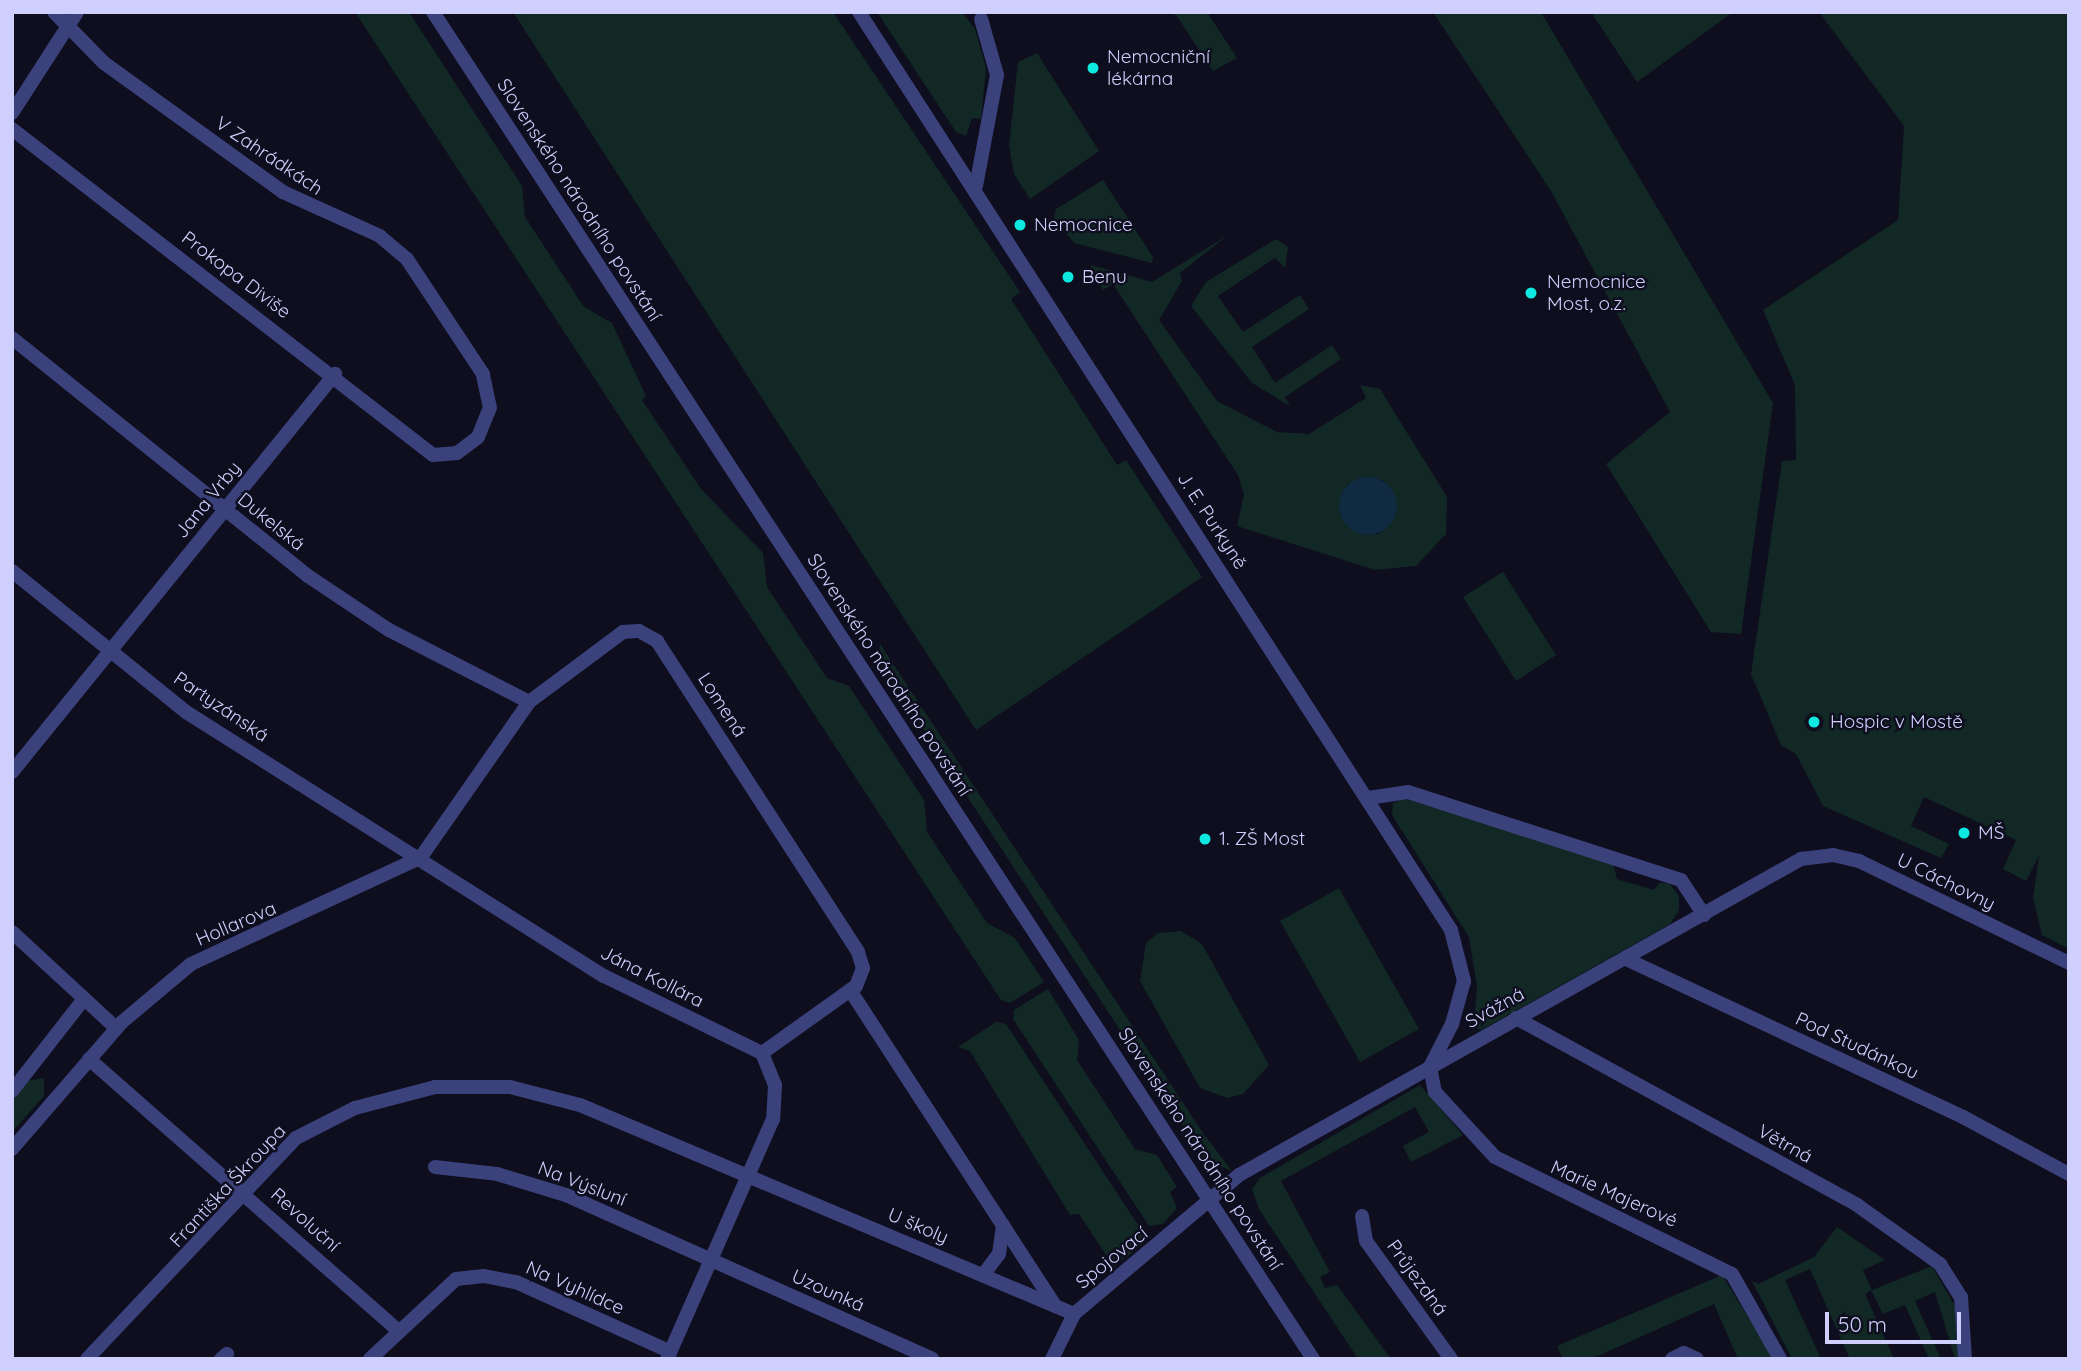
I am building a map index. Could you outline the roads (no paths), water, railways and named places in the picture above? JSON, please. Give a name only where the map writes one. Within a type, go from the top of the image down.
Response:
[{"type":"street","name":"V Zahrádkách","points":[[54,12],[73,18],[104,62],[283,192],[380,236],[407,259],[483,374],[490,408],[478,437],[457,453],[433,455]]},
{"type":"street","name":"Slovenského národního povstání","points":[[433,12],[911,748],[1213,1200],[1313,1359]]},
{"type":"street","name":"J. E. Purkyně","points":[[859,12],[976,186],[1036,290],[1451,930],[1464,981],[1452,1024],[1430,1066]]},
{"type":"street","points":[[12,113],[73,18]]},
{"type":"street","points":[[976,186],[997,75],[981,19]]},
{"type":"street","name":"Prokopa Diviše","points":[[12,129],[335,374],[433,455]]},
{"type":"street","name":"Dukelská","points":[[12,338],[225,509],[389,630],[529,702]]},
{"type":"street","name":"Jana Vrby","points":[[12,772],[335,374]]},
{"type":"street","name":"Partyzánská","points":[[12,571],[186,712],[421,857]]},
{"type":"street","name":"Lomená","points":[[421,857],[529,702],[623,632],[639,631],[657,641],[858,952],[863,968],[849,990]]},
{"type":"street","points":[[1367,799],[1408,792],[1681,880],[1704,915]]},
{"type":"street","name":"U Cáchovny","points":[[1801,859],[1833,855],[1859,862],[2069,963]]},
{"type":"street","name":"Hollarova","points":[[12,1149],[116,1028],[191,964],[421,857]]},
{"type":"street","name":"Jána Kollára","points":[[421,857],[604,976],[762,1053]]},
{"type":"street","name":"Svážná","points":[[1213,1200],[1239,1175],[1801,859]]},
{"type":"street","points":[[12,932],[116,1028]]},
{"type":"street","name":"Pod Studánkou","points":[[1626,959],[1963,1117],[2069,1174]]},
{"type":"street","points":[[668,1355],[708,1258],[773,1119],[775,1085],[762,1053],[849,990],[1056,1307]]},
{"type":"street","points":[[12,1091],[62,1031],[84,999]]},
{"type":"street","name":"Větrná","points":[[1516,1018],[1857,1205],[1940,1264],[1961,1297],[1965,1359]]},
{"type":"street","name":"Revoluční","points":[[89,1059],[248,1195],[397,1331]]},
{"type":"street","name":"Marie Majerové","points":[[1430,1066],[1435,1092],[1495,1157],[1732,1274],[1780,1359]]},
{"type":"street","name":"Františka Škroupa","points":[[87,1359],[248,1195],[296,1138],[355,1108],[435,1087],[510,1087],[580,1105],[747,1174]]},
{"type":"street","name":"Na Výsluní","points":[[435,1167],[498,1174],[566,1195],[708,1258]]},
{"type":"street","name":"U školy","points":[[747,1174],[1074,1314]]},
{"type":"street","name":"Spojovací","points":[[1052,1359],[1074,1314],[1213,1200]]},
{"type":"street","name":"Průjezdná","points":[[1362,1216],[1366,1241],[1451,1359]]},
{"type":"street","points":[[983,1275],[999,1254],[1003,1225]]},
{"type":"street","name":"Uzounká","points":[[708,1258],[932,1359]]},
{"type":"street","name":"Na Vyhlídce","points":[[370,1359],[397,1331],[456,1279],[484,1276],[516,1282],[668,1355]]},
{"type":"street","points":[[1671,1359],[1684,1353],[1696,1359]]},
{"type":"water","points":[[1362,477],[1374,477],[1389,485],[1397,500],[1397,512],[1389,527],[1374,535],[1362,535],[1347,527],[1339,512],[1339,500],[1347,485]]},
{"type":"place","name":"Nemocniční lékárna","points":[[1093,68]]},
{"type":"place","name":"Nemocnice","points":[[1020,225]]},
{"type":"place","name":"Benu","points":[[1068,277]]},
{"type":"place","name":"Nemocnice Most, o.z.","points":[[1531,293]]},
{"type":"place","name":"Hospic v Mostě","points":[[1814,722]]},
{"type":"place","name":"MŠ","points":[[1964,833]]},
{"type":"place","name":"1. ZŠ Most","points":[[1205,839]]}]
